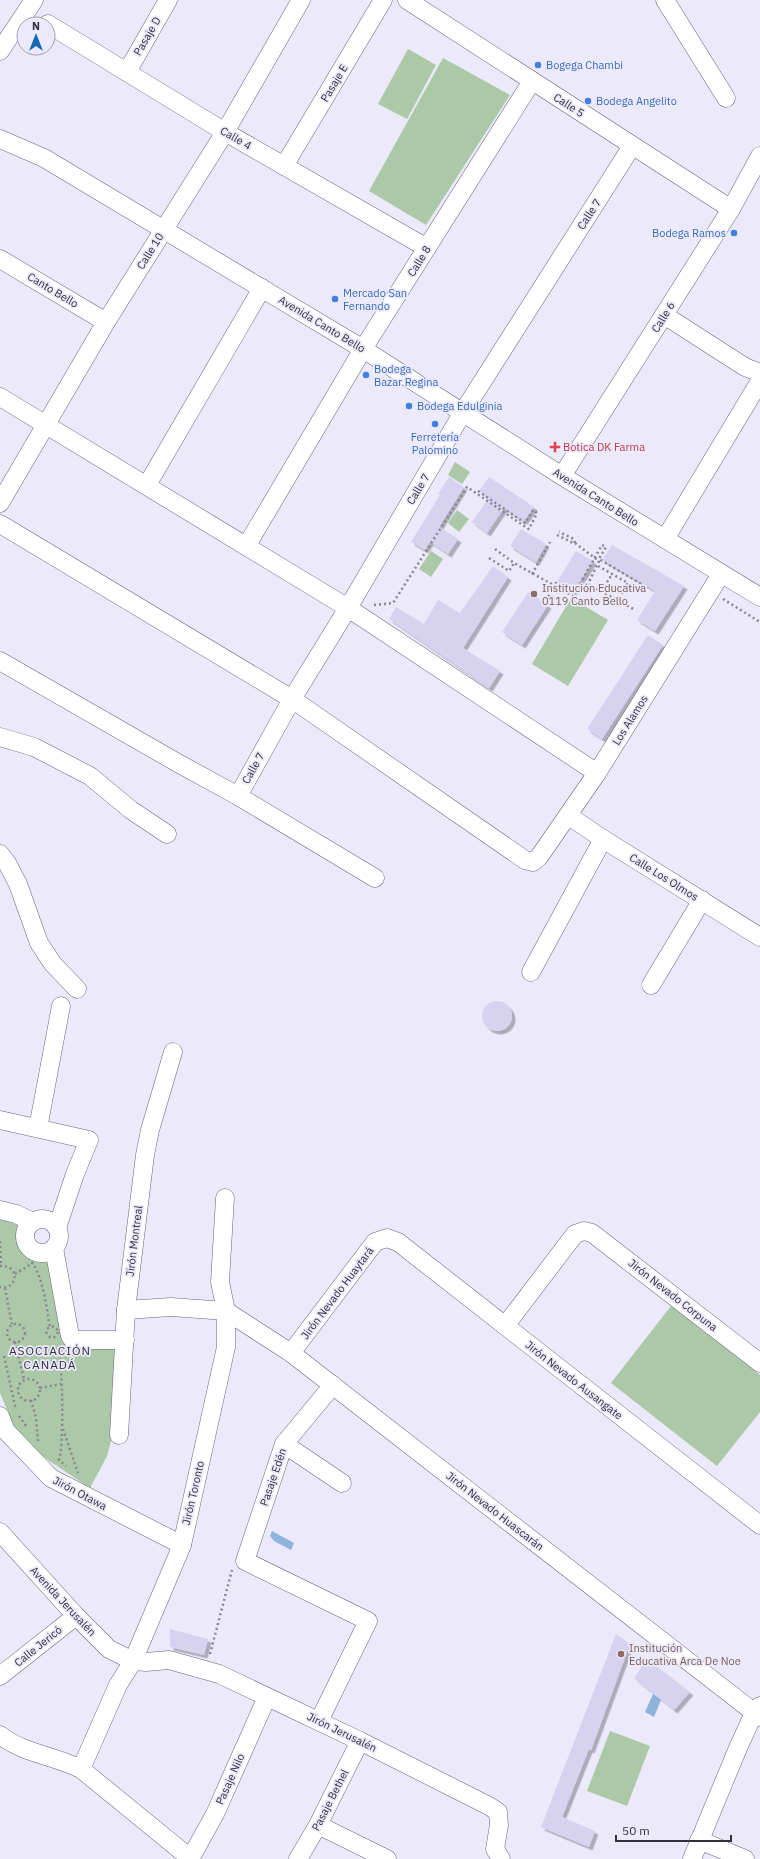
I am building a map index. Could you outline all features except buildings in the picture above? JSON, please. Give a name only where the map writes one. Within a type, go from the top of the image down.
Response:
[{"type":"street","name":"Pasaje D","points":[[127,72],[168,0]]},
{"type":"street","name":"Calle 10","points":[[0,503],[106,322],[225,132],[301,0]]},
{"type":"street","name":"Pasaje E","points":[[284,166],[383,0]]},
{"type":"street","name":"Calle 5","points":[[407,0],[731,209]]},
{"type":"street","points":[[666,0],[726,98]]},
{"type":"street","points":[[0,38],[26,12]]},
{"type":"street","points":[[0,51],[26,12]]},
{"type":"street","name":"Calle 4","points":[[56,29],[225,132],[427,248]]},
{"type":"street","name":"Calle 8","points":[[247,545],[363,349],[532,81]]},
{"type":"street","name":"Avenida Canto Bello","points":[[0,139],[44,158],[262,288],[363,349],[562,476],[760,597]]},
{"type":"street","name":"Calle 7","points":[[238,796],[292,699],[348,608],[463,412],[632,146]]},
{"type":"street","name":"Calle 6","points":[[562,476],[731,209],[760,156]]},
{"type":"street","name":"Canto Bello","points":[[0,259],[106,322]]},
{"type":"street","points":[[147,485],[262,288]]},
{"type":"street","points":[[664,315],[745,367],[760,373]]},
{"type":"street","points":[[665,539],[760,380]]},
{"type":"street","points":[[0,397],[247,545],[348,608],[596,773]]},
{"type":"street","points":[[0,524],[292,699]]},
{"type":"street","name":"Los Alamos","points":[[292,699],[525,860],[533,862],[539,857],[569,816],[722,574]]},
{"type":"street","points":[[0,661],[238,796],[375,878]]},
{"type":"street","points":[[0,737],[34,747],[90,776],[131,810],[167,834]]},
{"type":"street","name":"Calle Los Olmos","points":[[569,816],[603,839],[760,937]]},
{"type":"street","points":[[531,972],[603,839]]},
{"type":"street","points":[[0,854],[7,863],[18,884],[39,943],[53,964],[77,988]]},
{"type":"street","points":[[651,985],[702,900]]},
{"type":"street","points":[[38,1128],[61,1006]]},
{"type":"street","name":"Jirón Montreal","points":[[119,1435],[126,1310],[145,1155],[150,1130],[173,1052]]},
{"type":"street","points":[[0,1120],[89,1140],[75,1174],[57,1228],[59,1238],[54,1248],[50,1251],[40,1253],[31,1249],[25,1236],[25,1225],[16,1214],[0,1210]]},
{"type":"street","name":"Jirón Toronto","points":[[81,1769],[118,1685],[133,1661],[182,1545],[226,1347],[226,1310],[220,1282],[225,1198]]},
{"type":"street","points":[[25,1225],[38,1220],[49,1220],[57,1228]]},
{"type":"street","name":"Jirón Nevado Corpuna","points":[[505,1326],[575,1234],[584,1231],[592,1233],[760,1363]]},
{"type":"street","name":"Jirón Nevado Ausangate","points":[[386,1238],[398,1242],[760,1525]]},
{"type":"street","name":"Jirón Nevado Huaytará","points":[[291,1353],[375,1242],[386,1238]]},
{"type":"street","points":[[54,1248],[70,1336],[73,1340],[125,1340]]},
{"type":"street","points":[[126,1310],[171,1307],[226,1310]]},
{"type":"street","name":"Jirón Nevado Huascarán","points":[[226,1310],[291,1353],[758,1712]]},
{"type":"street","name":"Pasaje Edén","points":[[245,1561],[284,1444],[333,1385]]},
{"type":"street","name":"Jirón Otawa","points":[[0,1416],[6,1431],[51,1478],[182,1545]]},
{"type":"street","points":[[284,1444],[342,1483]]},
{"type":"street","name":"Avenida Jerusalén","points":[[0,1532],[76,1616],[109,1649],[133,1661]]},
{"type":"street","points":[[245,1561],[368,1621],[319,1721]]},
{"type":"street","name":"Calle Jericó","points":[[0,1676],[76,1616]]},
{"type":"street","name":"Jirón Jerusalén","points":[[133,1661],[146,1662],[169,1660],[219,1674],[360,1741],[489,1806],[498,1812],[499,1825],[493,1856]]},
{"type":"street","name":"Pasaje Nilo","points":[[190,1859],[215,1814],[267,1697]]},
{"type":"street","points":[[692,1859],[699,1840],[758,1712]]},
{"type":"street","points":[[0,1735],[35,1752],[65,1761],[81,1769],[190,1859]]},
{"type":"street","name":"Pasaje Bethel","points":[[298,1859],[318,1824],[360,1741]]},
{"type":"street","points":[[318,1824],[387,1859]]},
{"type":"street","points":[[699,1840],[745,1859]]},
{"type":"path","points":[[370,605],[393,603],[467,487],[529,529],[537,513],[533,510],[525,523],[478,491]]},
{"type":"path","points":[[558,534],[575,543],[599,561],[643,587]]},
{"type":"path","points":[[532,574],[550,542]]},
{"type":"path","points":[[494,549],[532,574],[573,596],[602,545],[606,547],[599,559],[648,588]]},
{"type":"path","points":[[489,558],[510,571],[514,563]]},
{"type":"path","points":[[599,561],[598,566],[588,584],[635,610]]},
{"type":"path","points":[[598,566],[628,583],[618,600]]},
{"type":"path","points":[[602,591],[612,574]]},
{"type":"path","points":[[546,601],[556,582]]},
{"type":"path","points":[[718,596],[760,622]]},
{"type":"path","points":[[25,1225],[16,1238],[19,1248],[33,1263],[39,1273],[50,1327]]},
{"type":"path","points":[[0,1241],[0,1266],[7,1266],[12,1269],[15,1274],[11,1285],[5,1288],[0,1287]]},
{"type":"path","points":[[15,1274],[33,1263]]},
{"type":"path","points":[[5,1288],[12,1326]]},
{"type":"path","points":[[17,1324],[22,1326],[25,1331],[24,1337],[21,1341],[12,1341],[7,1335],[7,1331],[12,1326],[17,1324]]},
{"type":"path","points":[[54,1338],[60,1355],[62,1426],[59,1460]]},
{"type":"path","points":[[15,1342],[24,1379]]},
{"type":"path","points":[[4,1356],[18,1415],[31,1432]]},
{"type":"path","points":[[29,1378],[34,1380],[40,1388],[39,1394],[31,1400],[23,1399],[18,1392],[20,1382],[24,1379],[29,1378]]},
{"type":"path","points":[[40,1388],[61,1384]]},
{"type":"path","points":[[31,1400],[36,1418],[38,1442],[35,1438]]},
{"type":"path","points":[[62,1426],[78,1475],[73,1472]]},
{"type":"path","points":[[55,1458],[68,1468]]},
{"type":"path","points":[[205,1670],[233,1567],[245,1561]]},
{"type":"green space","points":[[408,49],[436,65],[407,119],[378,104]]},
{"type":"green space","points":[[443,58],[510,95],[426,225],[369,191]]},
{"type":"green space","points":[[455,462],[470,472],[462,484],[448,475]]},
{"type":"green space","points":[[457,510],[469,519],[459,532],[448,523]]},
{"type":"green space","points":[[431,551],[443,559],[431,577],[419,569]]},
{"type":"green space","points":[[571,598],[608,620],[568,686],[532,664]]},
{"type":"green space","points":[[0,1219],[19,1225],[24,1253],[33,1258],[51,1261],[67,1339],[119,1344],[114,1430],[107,1456],[90,1488],[45,1458],[14,1426],[0,1393]]},
{"type":"green space","points":[[671,1306],[760,1375],[760,1412],[717,1466],[611,1383]]},
{"type":"green space","points":[[610,1731],[650,1746],[627,1806],[587,1791]]},
{"type":"water","points":[[272,1531],[294,1543],[291,1550],[274,1541],[270,1536]]},
{"type":"water","points":[[653,1694],[661,1700],[654,1717],[645,1712]]},
{"type":"place","name":"Bogega Chambi","points":[[538,65]]},
{"type":"place","name":"Bodega Angelito","points":[[588,101]]},
{"type":"place","name":"Bodega Ramos","points":[[734,233]]},
{"type":"place","name":"Mercado San Fernando","points":[[335,299]]},
{"type":"place","name":"Bodega Bazar Regina","points":[[366,375]]},
{"type":"place","name":"Bodega Edulginia","points":[[409,406]]},
{"type":"place","name":"Ferretería Palomino","points":[[435,424]]},
{"type":"place","name":"Botica DK Farma","points":[[555,447]]},
{"type":"place","name":"Institución Educativa 0119 Canto Bello","points":[[534,594]]},
{"type":"place","name":"Institución Educativa Arca De Noe","points":[[621,1654]]},
{"type":"district","name":"ASOCIACIÓN CANADÁ","points":[[50,1358]]}]
